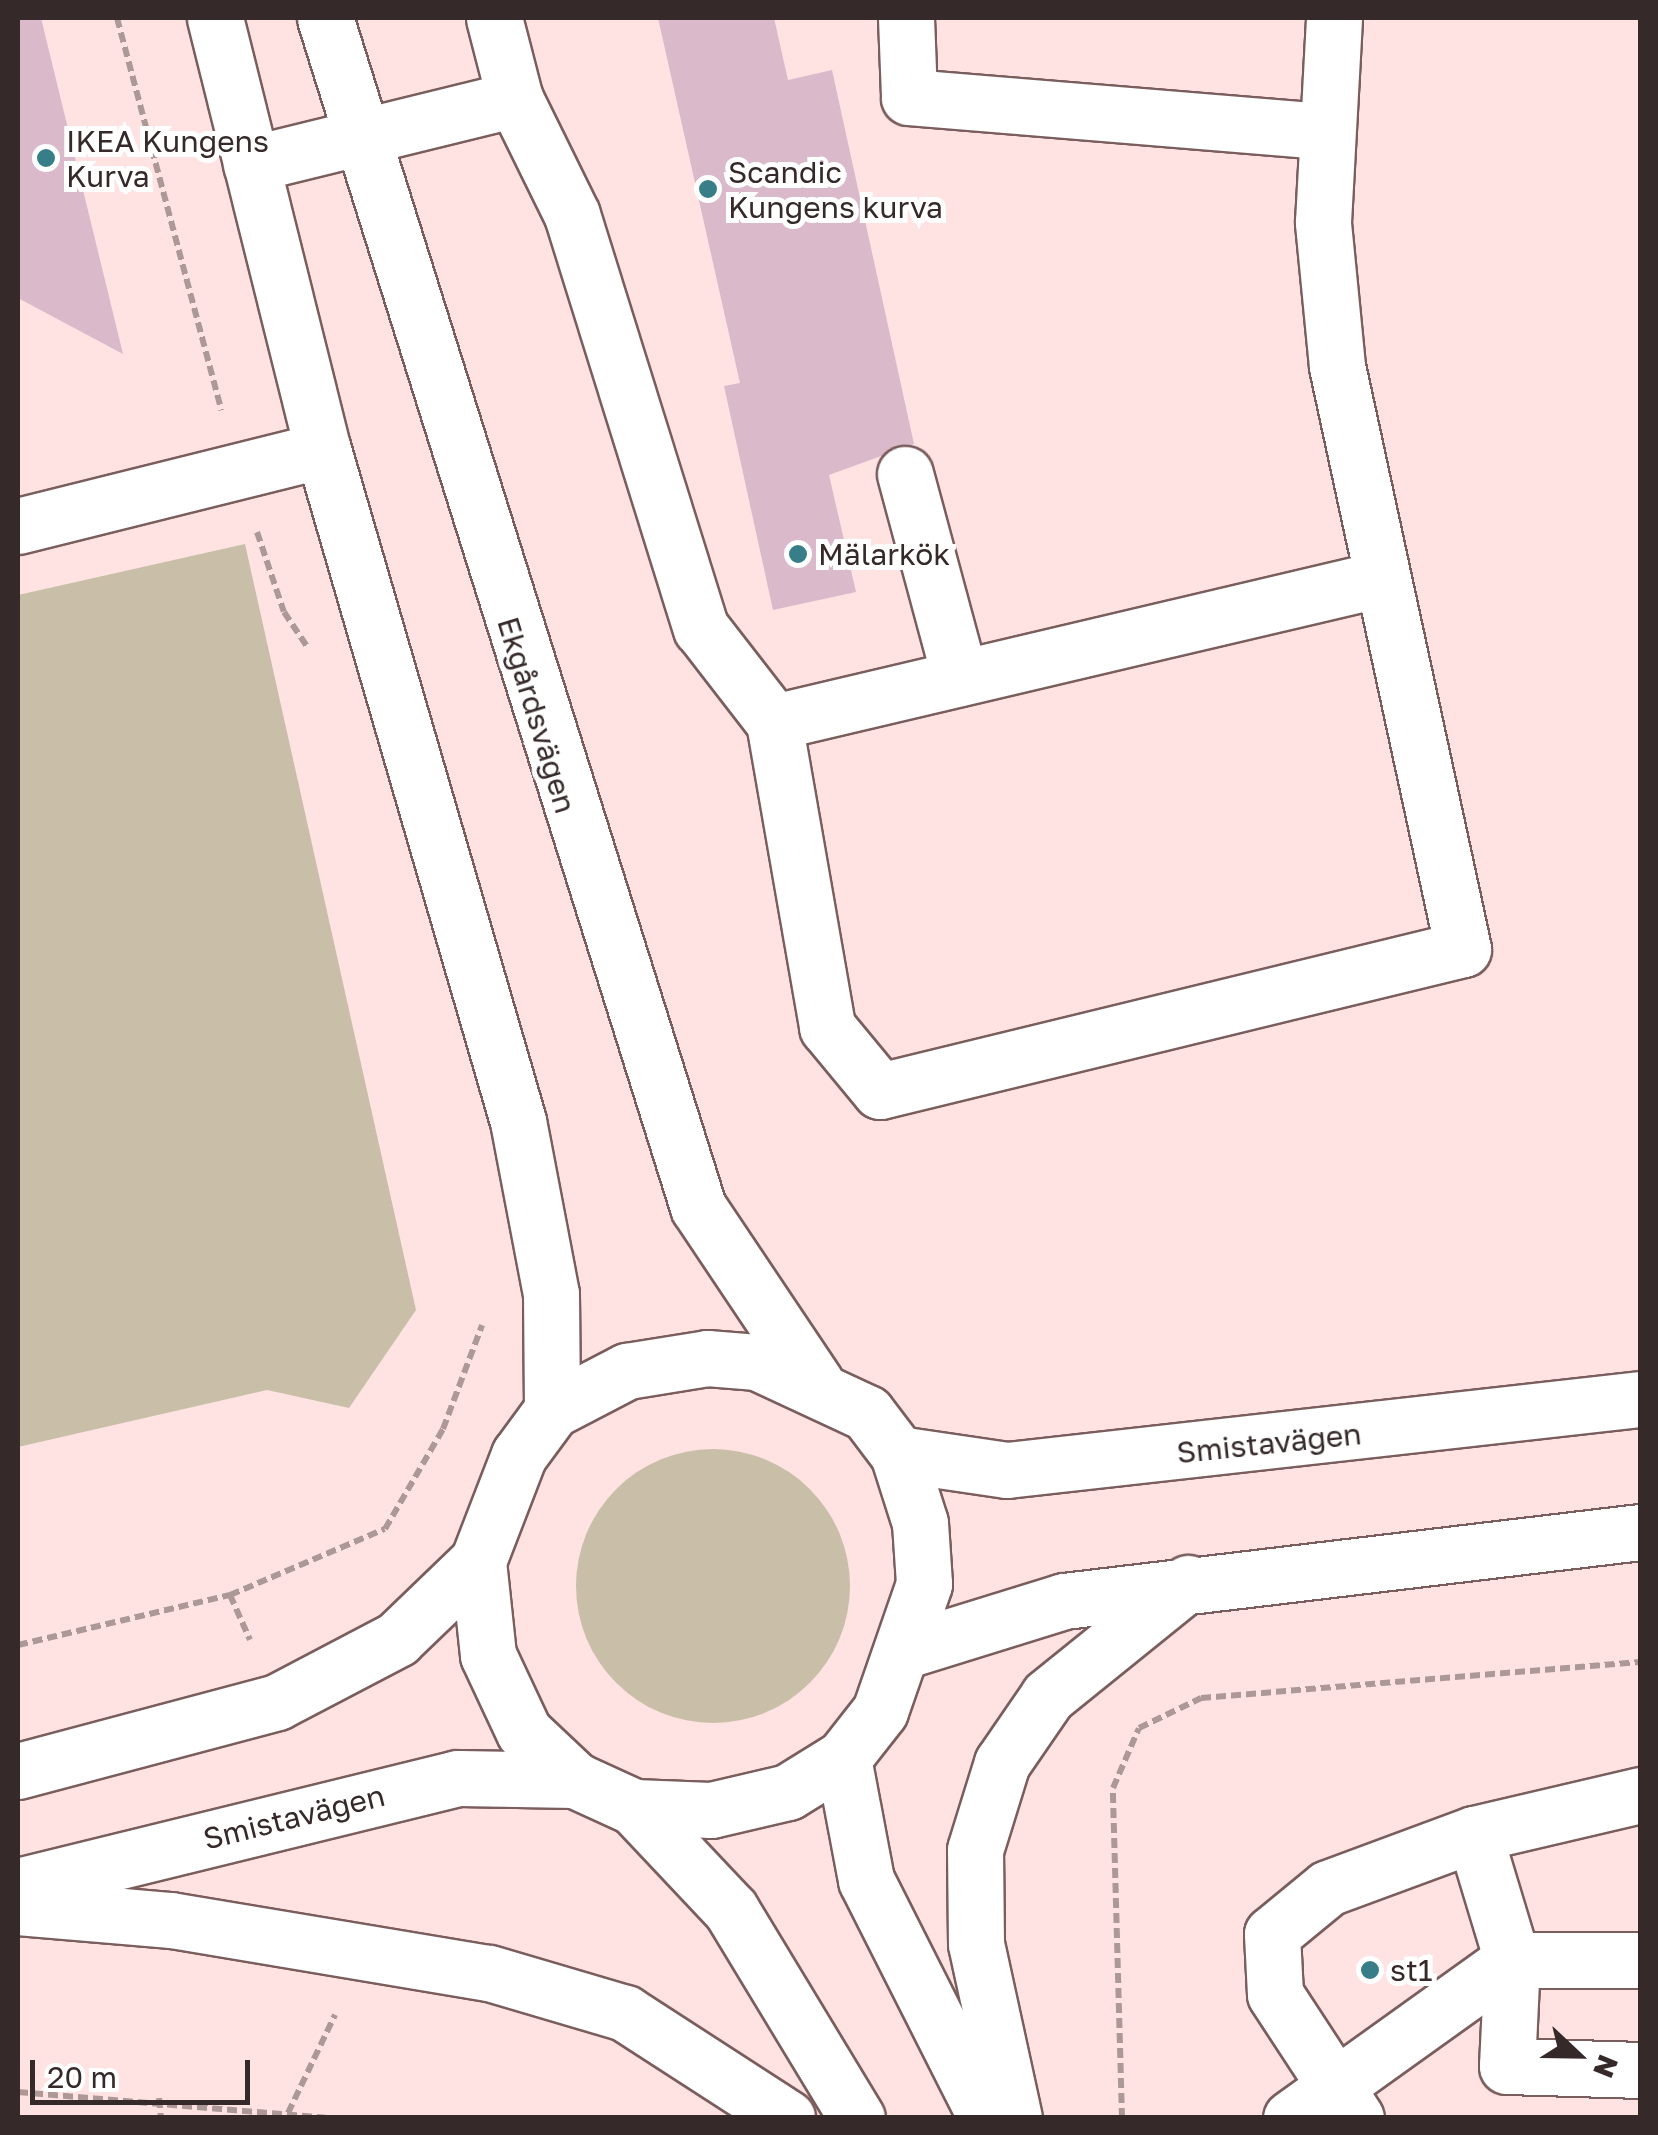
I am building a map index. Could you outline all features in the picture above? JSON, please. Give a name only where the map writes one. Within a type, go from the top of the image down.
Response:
[{"type":"main road","points":[[214,18],[323,450],[518,1121],[551,1294],[552,1410]]},
{"type":"main road","name":"Ekgårdsvägen","points":[[325,18],[359,138],[698,1207],[816,1383]]},
{"type":"main road","points":[[494,18],[515,99],[572,215],[701,628],[774,722],[828,1027],[880,1090],[1463,949],[1337,366],[1324,131],[1334,18]]},
{"type":"main road","points":[[906,18],[909,97],[1324,131]]},
{"type":"main road","points":[[251,164],[515,99]]},
{"type":"main road","points":[[18,526],[323,450]]},
{"type":"main road","points":[[905,474],[960,678]]},
{"type":"main road","points":[[774,722],[1381,579]]},
{"type":"main road","points":[[18,1771],[277,1702],[397,1639],[478,1561],[512,1470],[552,1410],[627,1372],[707,1358],[757,1362],[816,1383],[867,1412],[898,1454],[920,1523],[924,1584],[906,1650],[880,1711],[843,1758],[788,1792],[712,1810],[634,1807]]},
{"type":"main road","name":"Smistavägen","points":[[898,1454],[1006,1470],[1640,1398]]},
{"type":"main road","points":[[906,1650],[1064,1602],[1190,1581],[1640,1532]]},
{"type":"main road","points":[[478,1561],[488,1655],[524,1732],[575,1780],[634,1807],[731,1910],[856,2118]]},
{"type":"main road","points":[[1014,2118],[976,1944],[976,1850],[1002,1764],[1048,1696],[1190,1581]]},
{"type":"main road","points":[[843,1758],[866,1880],[986,2118]]},
{"type":"main road","name":"Smistavägen","points":[[18,1886],[458,1778],[575,1780]]},
{"type":"main road","points":[[1348,2100],[1276,1994],[1272,1934],[1328,1888],[1474,1834],[1640,1795]]},
{"type":"main road","points":[[1474,1834],[1512,1960],[1506,2066],[1640,2070]]},
{"type":"main road","points":[[18,1906],[170,1920],[489,1973],[626,2013],[786,2118]]},
{"type":"main road","points":[[1291,2118],[1348,2100],[1512,1960],[1640,1960]]},
{"type":"path","points":[[116,18],[237,472],[284,612],[314,656]]},
{"type":"path","points":[[18,1646],[230,1596],[384,1529],[444,1429],[484,1302]]},
{"type":"path","points":[[1122,2118],[1113,1788],[1139,1728],[1201,1698],[1640,1662]]},
{"type":"path","points":[[18,2092],[159,2098],[326,2118]]},
{"type":"path","points":[[159,2098],[161,2118]]},
{"type":"shaded area","points":[[245,544],[416,1310],[349,1408],[267,1390],[18,1447],[18,595]]},
{"type":"shaded area","points":[[713,1449],[740,1451],[766,1459],[810,1489],[840,1533],[848,1559],[848,1613],[840,1639],[810,1683],[766,1713],[740,1721],[713,1723],[686,1721],[660,1713],[616,1683],[586,1639],[578,1613],[576,1586],[578,1559],[586,1533],[616,1489],[660,1459],[686,1451]]},
{"type":"building","name":"IKEA Kungens Kurva","points":[[18,18],[41,18],[123,354],[18,298]]},
{"type":"building","points":[[658,18],[774,18],[788,80],[832,70],[914,444],[829,475],[856,592],[773,610],[724,386],[740,383]]},
{"type":"place","name":"IKEA Kungens Kurva","points":[[46,158]]},
{"type":"place","name":"Scandic Kungens kurva","points":[[708,189]]},
{"type":"place","name":"Mälarkök","points":[[798,554]]},
{"type":"place","name":"st1","points":[[1370,1970]]}]
